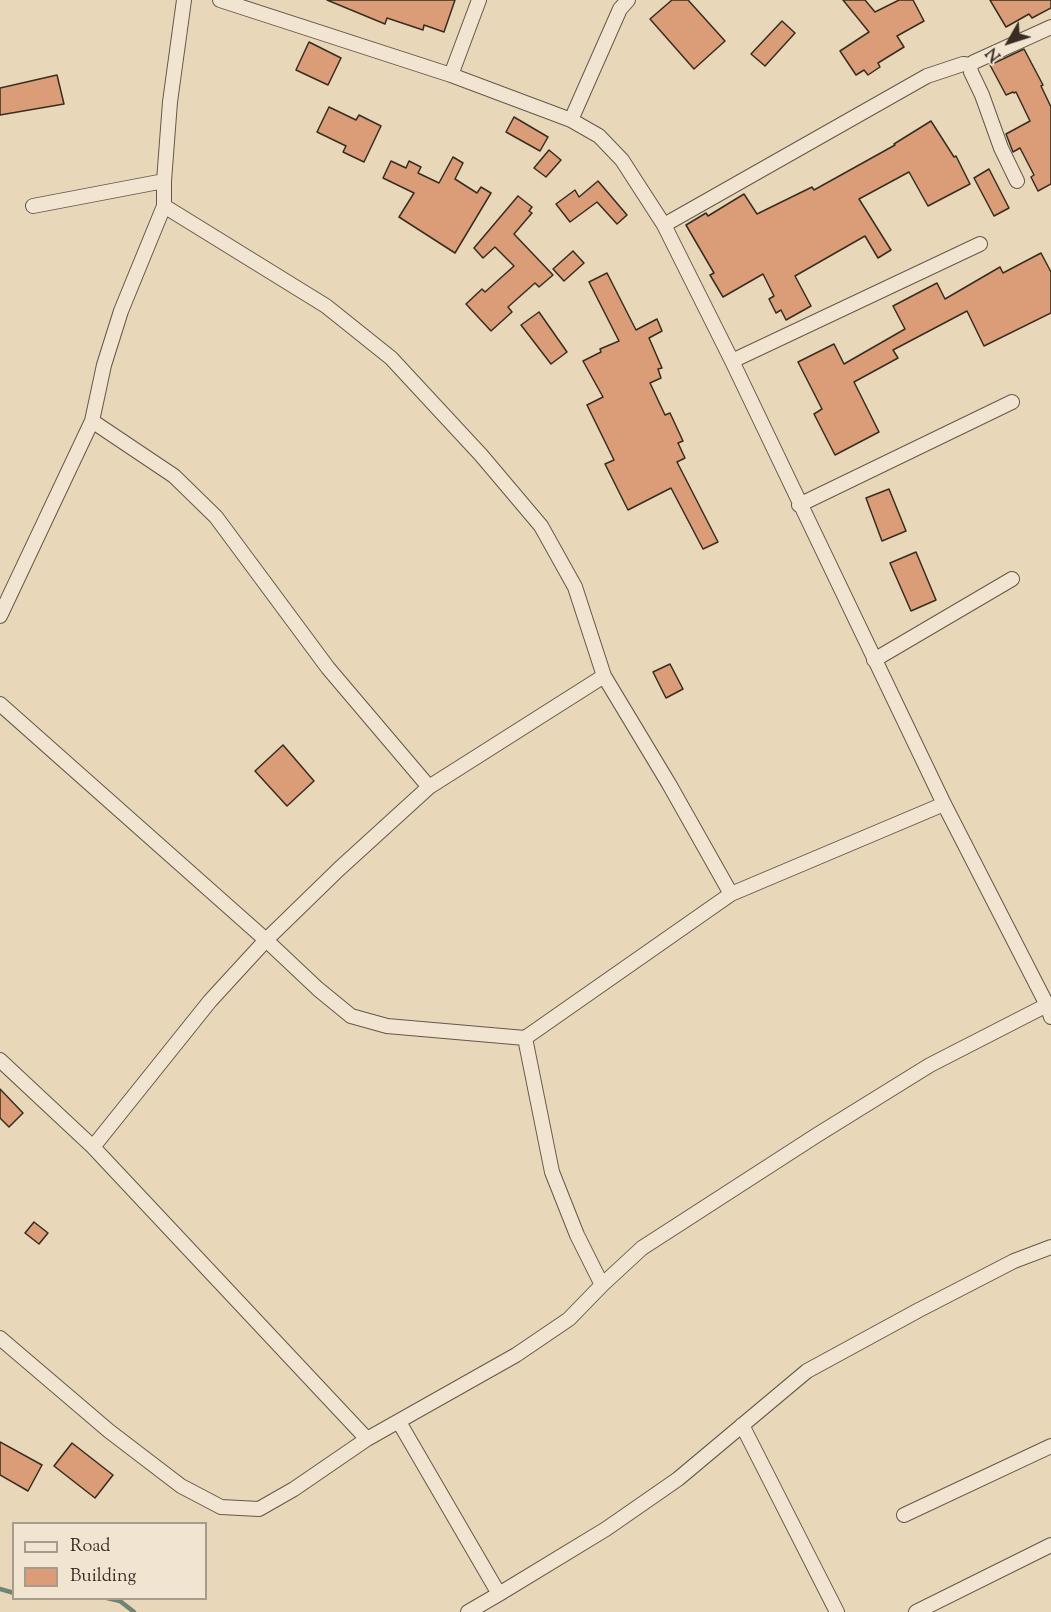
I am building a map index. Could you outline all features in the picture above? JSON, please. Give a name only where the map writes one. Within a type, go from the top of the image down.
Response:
[{"type":"street","points":[[0,616],[92,421],[104,365],[118,321],[164,206],[170,102],[184,0]]},
{"type":"street","points":[[0,1338],[109,1431],[181,1486],[221,1507],[258,1509],[294,1489],[367,1439],[516,1355],[569,1319],[642,1248],[816,1135],[930,1065],[1049,1011],[944,804],[732,361],[664,225],[622,160],[599,135],[571,120],[451,75],[220,0]]},
{"type":"street","points":[[451,75],[479,0]]},
{"type":"street","points":[[571,120],[620,9],[628,0]]},
{"type":"street","points":[[664,225],[927,76],[963,64],[970,65],[1051,27]]},
{"type":"street","points":[[970,65],[1001,148],[1017,181]]},
{"type":"street","points":[[33,206],[164,181]]},
{"type":"street","points":[[164,206],[326,306],[391,358],[481,455],[541,526],[575,587],[604,676],[731,894]]},
{"type":"street","points":[[732,361],[980,244]]},
{"type":"street","points":[[799,505],[1012,402]]},
{"type":"street","points":[[92,421],[174,476],[216,517],[328,668],[429,787]]},
{"type":"street","points":[[874,660],[1012,579]]},
{"type":"street","points":[[93,1148],[210,1001],[266,940],[339,869],[429,787],[604,676]]},
{"type":"street","points":[[0,704],[318,989],[351,1016],[387,1026],[525,1038],[731,894],[944,804]]},
{"type":"street","points":[[525,1038],[552,1172],[577,1235],[602,1285]]},
{"type":"street","points":[[0,1060],[93,1148],[367,1439]]},
{"type":"street","points":[[468,1612],[606,1529],[678,1479],[807,1371],[1003,1266],[1051,1247]]},
{"type":"street","points":[[399,1422],[499,1594]]},
{"type":"street","points":[[742,1425],[837,1612]]},
{"type":"street","points":[[904,1515],[1051,1446]]},
{"type":"street","points":[[916,1612],[1051,1545]]},
{"type":"building","points":[[327,0],[455,0],[444,32],[424,25],[423,30],[387,18],[385,24]]},
{"type":"building","points":[[672,0],[688,0],[725,41],[694,69],[650,19]]},
{"type":"building","points":[[843,0],[865,0],[875,12],[899,0],[913,0],[924,21],[897,36],[904,47],[878,63],[880,67],[868,75],[864,70],[856,75],[840,51],[869,32]]},
{"type":"building","points":[[990,0],[1051,0],[1051,8],[1032,18],[1029,14],[1006,27]]},
{"type":"building","points":[[782,21],[795,33],[765,66],[751,54]]},
{"type":"building","points":[[309,42],[341,58],[328,85],[296,70]]},
{"type":"building","points":[[1024,49],[1043,85],[1041,86],[1051,107],[1051,184],[1038,191],[1031,177],[1034,175],[1020,148],[1013,152],[1006,134],[1030,121],[1016,92],[1006,95],[990,65]]},
{"type":"building","points":[[57,75],[64,104],[0,115],[0,88]]},
{"type":"building","points":[[329,107],[356,120],[359,115],[381,126],[364,162],[343,152],[346,146],[317,132]]},
{"type":"building","points":[[514,117],[548,137],[540,151],[506,132]]},
{"type":"building","points":[[931,121],[954,157],[956,156],[970,184],[928,206],[909,172],[859,199],[891,250],[878,258],[865,236],[795,276],[811,306],[786,320],[781,310],[776,313],[769,299],[774,296],[763,274],[723,297],[710,275],[714,273],[686,225],[706,213],[708,216],[744,194],[757,214],[812,187],[814,190],[895,145]]},
{"type":"building","points":[[549,150],[561,160],[546,177],[534,168]]},
{"type":"building","points":[[453,157],[463,163],[455,179],[477,193],[481,187],[491,193],[455,253],[399,217],[414,193],[383,178],[391,161],[406,168],[409,161],[421,167],[418,173],[439,183]]},
{"type":"building","points":[[989,169],[1009,208],[994,216],[974,178]]},
{"type":"building","points":[[598,181],[627,215],[617,224],[597,202],[570,222],[556,204],[575,190],[579,197]]},
{"type":"building","points":[[518,196],[532,207],[529,211],[532,213],[514,234],[553,275],[539,287],[535,283],[508,307],[512,312],[491,331],[466,304],[482,289],[485,292],[514,266],[495,247],[483,258],[474,248]]},
{"type":"building","points":[[573,251],[584,263],[564,281],[553,269]]},
{"type":"building","points":[[1041,253],[1051,272],[1051,313],[984,346],[967,311],[893,350],[898,358],[854,382],[879,432],[835,455],[814,414],[822,409],[798,362],[834,344],[844,364],[905,329],[893,306],[937,283],[945,299],[1000,267],[1003,273]]},
{"type":"building","points":[[607,273],[636,330],[657,319],[662,331],[649,338],[662,368],[658,369],[661,378],[650,383],[665,415],[670,413],[683,441],[678,443],[685,458],[677,462],[718,542],[703,549],[671,488],[628,510],[605,464],[614,460],[587,405],[603,397],[583,361],[601,352],[600,349],[619,341],[589,282]]},
{"type":"building","points":[[539,312],[567,352],[551,364],[521,325]]},
{"type":"building","points":[[889,489],[906,531],[882,541],[866,498]]},
{"type":"building","points":[[916,552],[936,600],[911,611],[890,563]]},
{"type":"building","points":[[670,664],[683,689],[666,698],[653,672]]},
{"type":"building","points":[[283,745],[314,781],[287,806],[255,771]]},
{"type":"building","points":[[0,1089],[23,1113],[9,1127],[0,1118]]},
{"type":"building","points":[[34,1222],[48,1233],[39,1244],[25,1233]]},
{"type":"building","points":[[0,1442],[42,1465],[28,1491],[0,1475]]},
{"type":"building","points":[[72,1443],[113,1475],[95,1498],[54,1466]]},
{"type":"waterway","points":[[0,1589],[12,1592]]},
{"type":"waterway","points":[[116,1600],[134,1612]]}]
